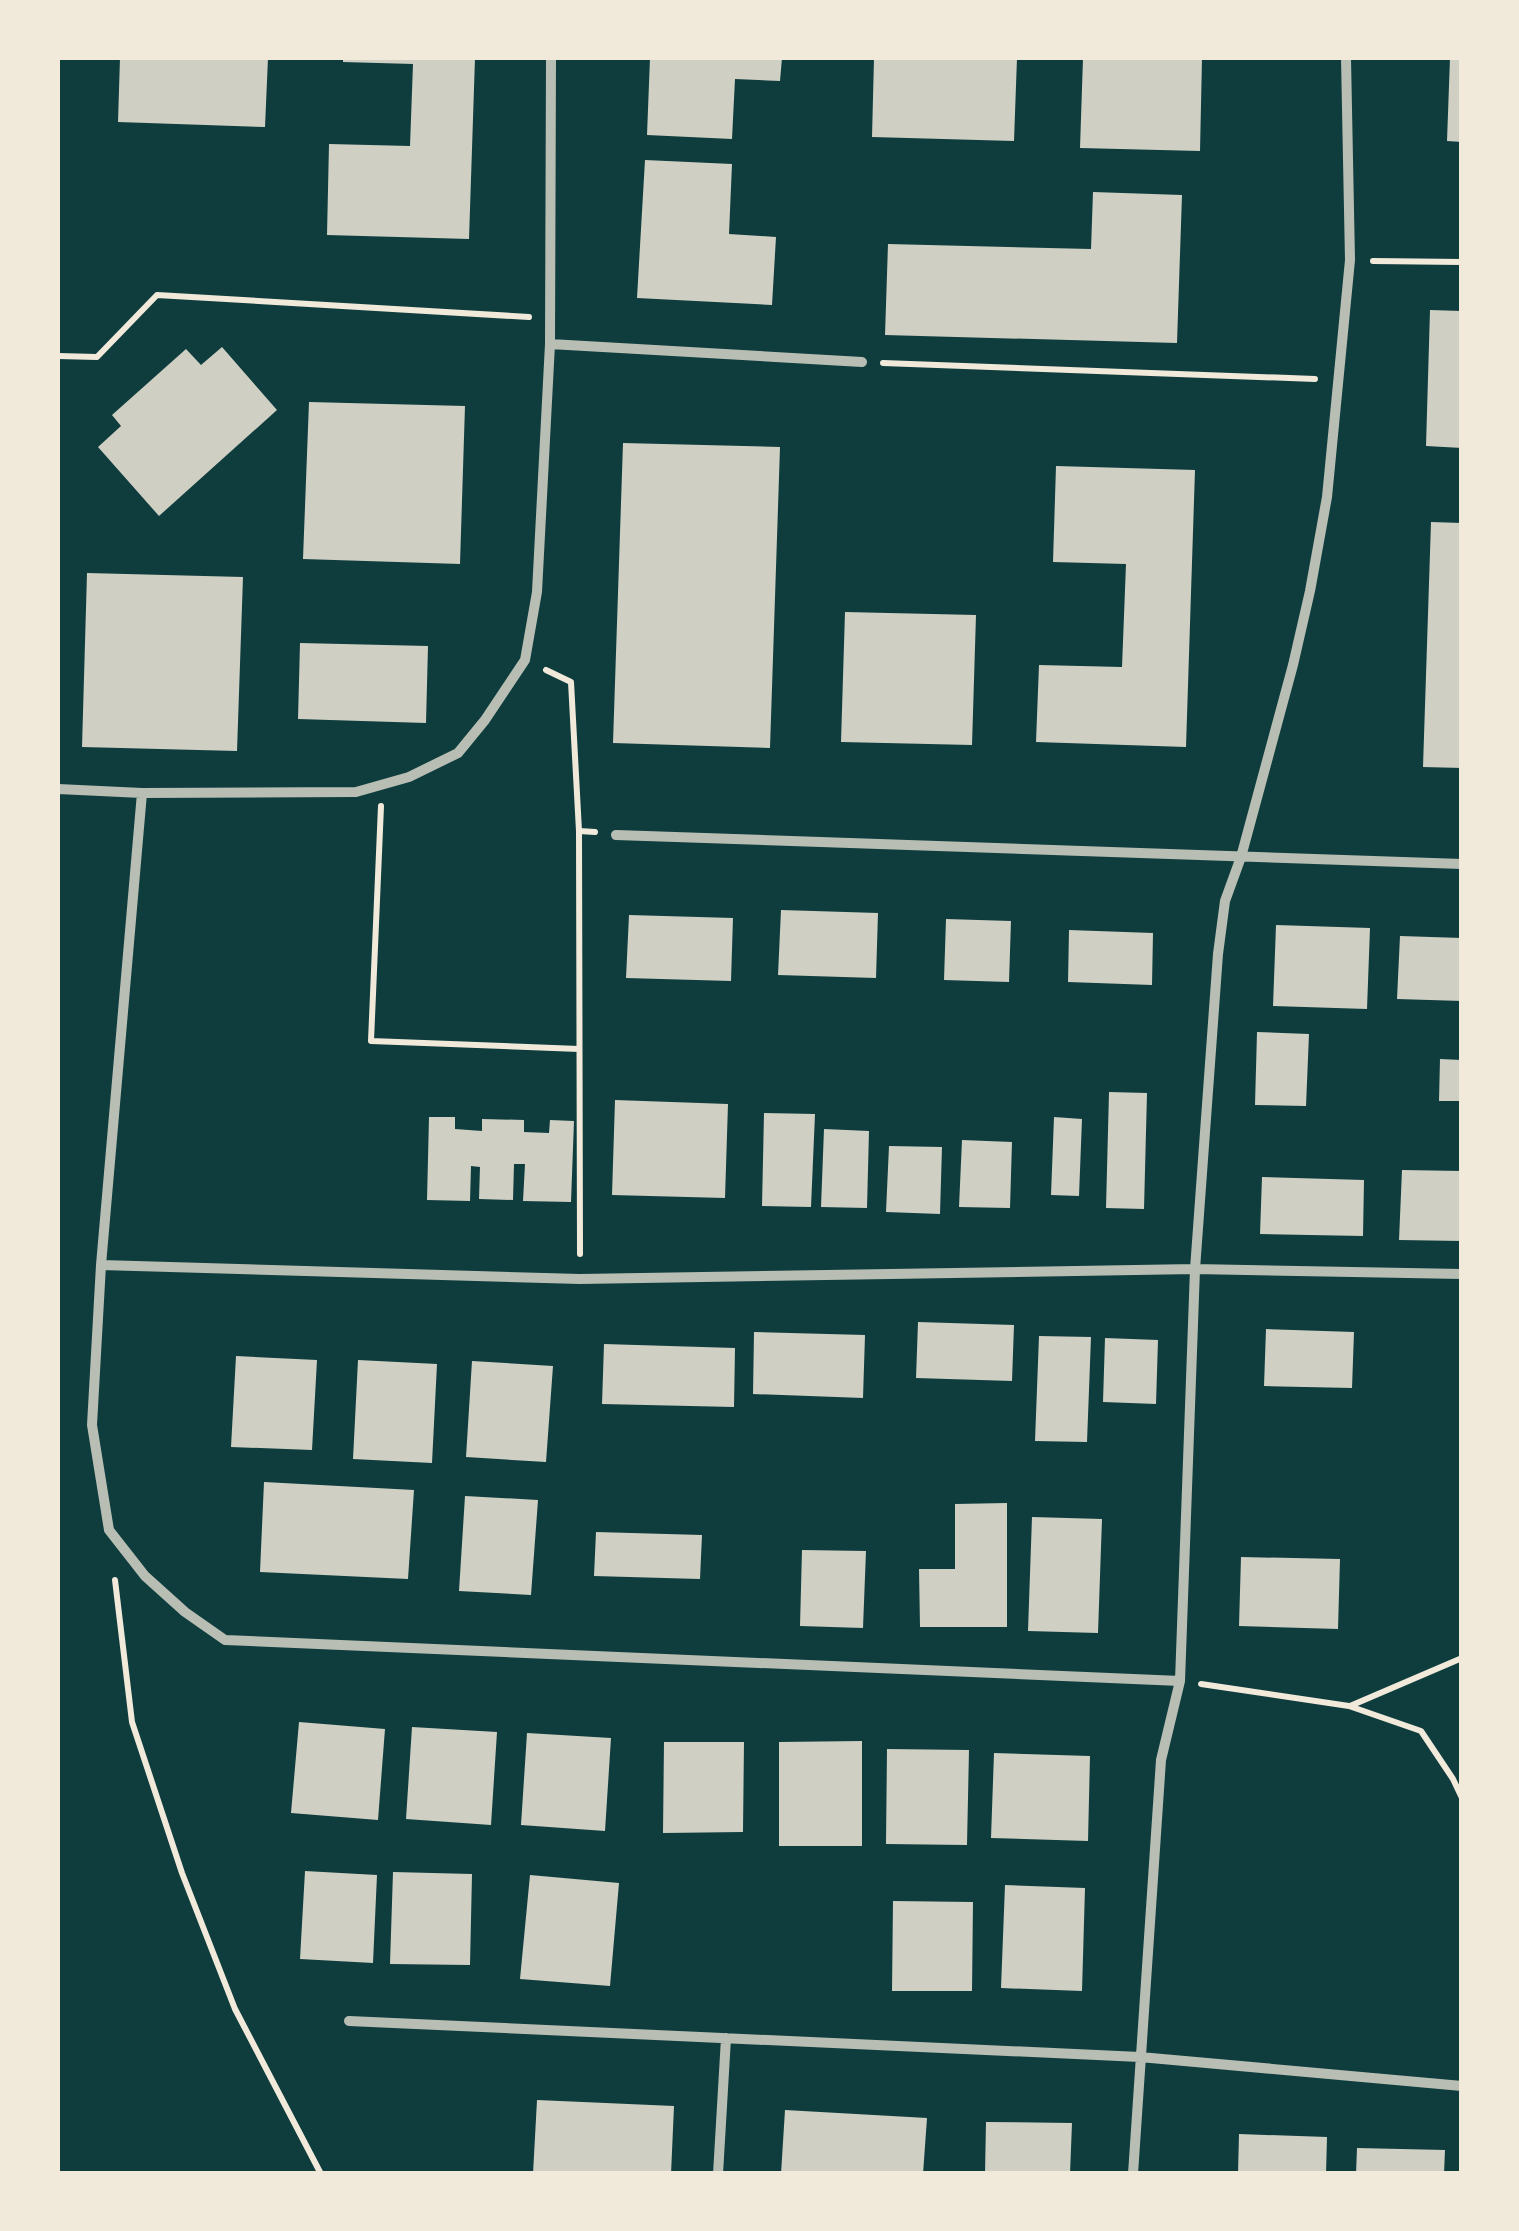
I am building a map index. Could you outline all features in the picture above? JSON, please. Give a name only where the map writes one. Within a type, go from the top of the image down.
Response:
[{"type":"street","points":[[58,789],[142,793],[356,792],[382,785],[409,777],[458,753],[526,660],[537,592],[550,344],[551,58]]},
{"type":"street","points":[[1133,2174],[1162,1760],[1180,1681],[1195,1269],[1218,954],[1225,901],[1242,857],[1293,665],[1326,497],[1350,260],[1346,58]]},
{"type":"street","points":[[550,344],[862,362]]},
{"type":"street","points":[[142,793],[101,1265],[92,1425],[108,1530],[146,1576],[185,1612],[225,1640],[1180,1681]]},
{"type":"street","points":[[616,834],[1462,864]]},
{"type":"street","points":[[101,1265],[580,1278],[1195,1269],[1462,1274]]},
{"type":"street","points":[[349,2021],[1140,2056],[1462,2086]]},
{"type":"street","points":[[718,2174],[726,2038]]},
{"type":"path","points":[[1350,260],[1462,262]]},
{"type":"path","points":[[58,356],[97,357],[158,296],[550,318]]},
{"type":"path","points":[[862,362],[1338,380]]},
{"type":"path","points":[[526,660],[571,682],[579,831],[580,1278]]},
{"type":"path","points":[[382,785],[371,1042],[580,1049]]},
{"type":"path","points":[[579,831],[616,834]]},
{"type":"path","points":[[108,1530],[132,1722],[182,1873],[236,2009],[322,2174]]},
{"type":"path","points":[[1349,1706],[1462,1658]]},
{"type":"path","points":[[1180,1681],[1349,1706],[1421,1732],[1462,1798]]},
{"type":"building","points":[[120,58],[268,58],[265,127],[118,122]]},
{"type":"building","points":[[343,58],[475,58],[469,239],[327,235],[329,144],[410,146],[413,64],[343,62]]},
{"type":"building","points":[[650,58],[782,58],[780,81],[735,79],[732,139],[647,135]]},
{"type":"building","points":[[874,58],[1017,58],[1014,141],[872,137]]},
{"type":"building","points":[[1083,58],[1202,58],[1200,151],[1080,148]]},
{"type":"building","points":[[1450,58],[1462,58],[1462,142],[1447,141]]},
{"type":"building","points":[[645,160],[732,164],[729,234],[776,237],[772,305],[637,298]]},
{"type":"building","points":[[1093,192],[1182,195],[1177,343],[885,335],[888,244],[1091,249]]},
{"type":"building","points":[[1430,310],[1462,311],[1462,448],[1426,446]]},
{"type":"building","points":[[222,347],[277,410],[159,516],[98,447],[121,426],[112,415],[186,349],[201,365]]},
{"type":"building","points":[[309,402],[465,406],[460,564],[303,559]]},
{"type":"building","points":[[623,443],[780,447],[770,748],[613,743]]},
{"type":"building","points":[[1056,466],[1195,470],[1186,747],[1036,742],[1039,665],[1122,667],[1126,564],[1053,562]]},
{"type":"building","points":[[1431,522],[1462,523],[1462,768],[1423,767]]},
{"type":"building","points":[[87,573],[243,577],[237,751],[82,747]]},
{"type":"building","points":[[845,612],[976,615],[972,745],[841,742]]},
{"type":"building","points":[[300,643],[428,646],[426,723],[298,719]]},
{"type":"building","points":[[781,910],[878,913],[876,978],[778,975]]},
{"type":"building","points":[[629,915],[733,918],[731,981],[626,978]]},
{"type":"building","points":[[946,919],[1011,921],[1009,982],[944,980]]},
{"type":"building","points":[[1276,925],[1370,928],[1367,1009],[1273,1006]]},
{"type":"building","points":[[1069,930],[1153,933],[1152,985],[1068,982]]},
{"type":"building","points":[[1400,936],[1462,938],[1462,1001],[1397,999]]},
{"type":"building","points":[[1257,1032],[1309,1034],[1306,1106],[1255,1105]]},
{"type":"building","points":[[1440,1059],[1462,1060],[1462,1101],[1439,1101]]},
{"type":"building","points":[[1109,1092],[1147,1093],[1144,1209],[1106,1208]]},
{"type":"building","points":[[615,1100],[728,1104],[725,1198],[612,1195]]},
{"type":"building","points":[[764,1113],[815,1114],[811,1207],[762,1206]]},
{"type":"building","points":[[429,1117],[455,1117],[455,1129],[482,1131],[482,1119],[524,1120],[524,1132],[549,1133],[550,1120],[574,1121],[571,1202],[523,1201],[525,1164],[514,1164],[513,1200],[479,1199],[480,1167],[471,1166],[470,1201],[427,1200]]},
{"type":"building","points":[[1054,1117],[1082,1119],[1079,1196],[1051,1195]]},
{"type":"building","points":[[824,1129],[869,1131],[867,1208],[821,1207]]},
{"type":"building","points":[[962,1140],[1012,1142],[1010,1208],[959,1207]]},
{"type":"building","points":[[889,1146],[942,1147],[940,1214],[886,1212]]},
{"type":"building","points":[[1402,1170],[1462,1171],[1462,1241],[1399,1240]]},
{"type":"building","points":[[1262,1177],[1364,1180],[1363,1236],[1260,1234]]},
{"type":"building","points":[[918,1322],[1014,1325],[1012,1381],[916,1378]]},
{"type":"building","points":[[1266,1329],[1354,1332],[1352,1388],[1264,1386]]},
{"type":"building","points":[[754,1332],[865,1335],[863,1398],[753,1394]]},
{"type":"building","points":[[1039,1336],[1091,1337],[1087,1442],[1035,1441]]},
{"type":"building","points":[[1105,1338],[1158,1340],[1156,1404],[1103,1402]]},
{"type":"building","points":[[604,1344],[735,1348],[734,1407],[602,1404]]},
{"type":"building","points":[[236,1356],[317,1360],[312,1450],[231,1447]]},
{"type":"building","points":[[358,1360],[437,1364],[432,1463],[353,1459]]},
{"type":"building","points":[[472,1361],[553,1366],[546,1462],[466,1457]]},
{"type":"building","points":[[264,1482],[414,1490],[408,1579],[260,1572]]},
{"type":"building","points":[[465,1496],[538,1500],[531,1595],[459,1591]]},
{"type":"building","points":[[1007,1503],[1007,1627],[920,1627],[919,1569],[955,1569],[955,1504]]},
{"type":"building","points":[[1032,1517],[1102,1519],[1098,1633],[1028,1631]]},
{"type":"building","points":[[596,1532],[702,1535],[700,1579],[594,1576]]},
{"type":"building","points":[[802,1550],[866,1551],[863,1628],[800,1626]]},
{"type":"building","points":[[1241,1557],[1340,1559],[1338,1629],[1239,1626]]},
{"type":"building","points":[[299,1722],[385,1729],[378,1820],[291,1813]]},
{"type":"building","points":[[412,1727],[497,1732],[491,1825],[406,1819]]},
{"type":"building","points":[[527,1733],[611,1738],[605,1831],[521,1825]]},
{"type":"building","points":[[862,1741],[862,1846],[779,1846],[779,1742]]},
{"type":"building","points":[[664,1742],[744,1742],[743,1832],[663,1833]]},
{"type":"building","points":[[887,1749],[969,1750],[967,1845],[886,1844]]},
{"type":"building","points":[[994,1753],[1090,1756],[1088,1841],[991,1838]]},
{"type":"building","points":[[305,1871],[377,1875],[373,1963],[300,1959]]},
{"type":"building","points":[[393,1872],[472,1874],[470,1965],[390,1964]]},
{"type":"building","points":[[530,1875],[619,1883],[610,1986],[520,1979]]},
{"type":"building","points":[[1005,1885],[1085,1888],[1082,1991],[1001,1988]]},
{"type":"building","points":[[893,1901],[973,1902],[972,1991],[892,1991]]},
{"type":"building","points":[[537,2100],[674,2106],[671,2174],[533,2174]]},
{"type":"building","points":[[785,2110],[927,2118],[923,2174],[781,2174]]},
{"type":"building","points":[[986,2122],[1072,2123],[1070,2174],[985,2174]]},
{"type":"building","points":[[1239,2134],[1327,2137],[1326,2174],[1238,2174]]},
{"type":"building","points":[[1357,2148],[1445,2150],[1444,2174],[1356,2174]]}]
